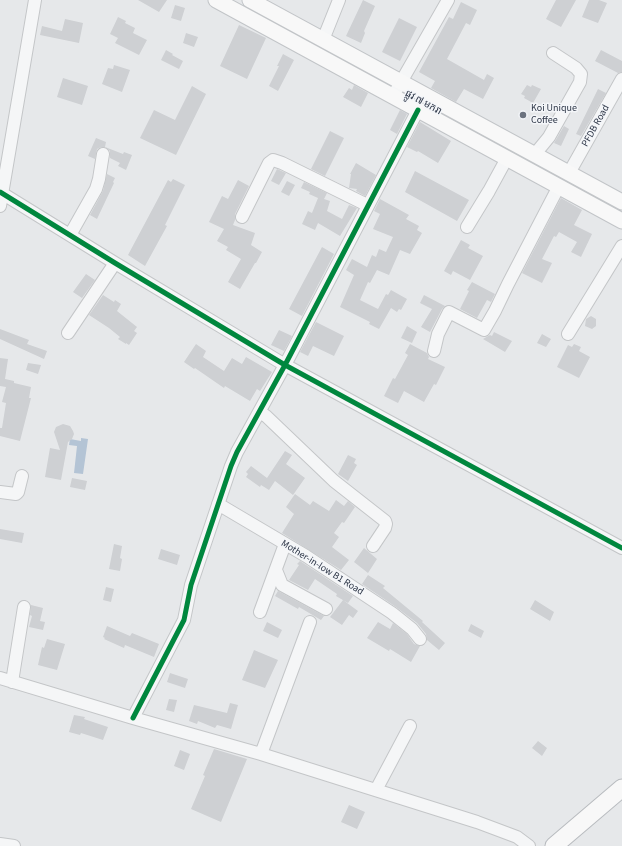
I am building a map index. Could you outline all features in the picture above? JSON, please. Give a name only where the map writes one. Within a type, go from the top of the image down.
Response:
[{"type":"highway","points":[[554,846],[622,788]]},
{"type":"main road","name":"ផ្លូវ ៧ មករា","points":[[216,0],[622,221]]},
{"type":"main road","name":"ផ្លូវ ៧ មករា","points":[[250,0],[622,202]]},
{"type":"street","points":[[0,206],[35,0]]},
{"type":"street","points":[[323,40],[340,0]]},
{"type":"street","points":[[393,96],[448,0]]},
{"type":"street","points":[[535,154],[549,137],[580,82],[581,74],[576,68],[553,53]]},
{"type":"street","name":"PFDB Road","points":[[569,173],[622,79]]},
{"type":"street","points":[[133,718],[184,620],[191,585],[231,466],[242,442],[285,365],[367,205],[418,110]]},
{"type":"street","points":[[70,235],[96,189],[101,168],[102,154]]},
{"type":"street","points":[[467,227],[507,158]]},
{"type":"street","points":[[242,217],[269,163],[273,160],[367,205]]},
{"type":"street","points":[[434,351],[438,334],[449,312],[484,330],[559,186]]},
{"type":"street","points":[[1,193],[285,365],[621,545]]},
{"type":"street","points":[[568,334],[622,246]]},
{"type":"street","points":[[68,333],[115,263]]},
{"type":"street","points":[[259,412],[266,416],[334,481],[385,521],[385,528],[373,546]]},
{"type":"street","points":[[0,492],[16,494],[18,492],[22,476]]},
{"type":"street","name":"Mother-in-low B1 Road","points":[[218,504],[306,556],[392,613],[412,629],[420,639]]},
{"type":"street","points":[[260,612],[285,544]]},
{"type":"street","points":[[276,570],[282,585],[326,609]]},
{"type":"street","points":[[12,682],[24,607]]},
{"type":"street","points":[[261,754],[310,622]]},
{"type":"street","points":[[0,678],[133,718],[261,754],[376,790],[484,825],[517,837],[530,846]]},
{"type":"street","points":[[376,790],[410,726]]},
{"type":"street","points":[[0,844],[14,846]]},
{"type":"water","points":[[81,438],[88,439],[83,474],[74,473],[77,446],[69,445],[70,439],[81,441]]},
{"type":"building","points":[[138,0],[167,0],[159,12]]},
{"type":"building","points":[[363,0],[375,6],[364,31],[365,33],[361,43],[346,36]]},
{"type":"building","points":[[556,0],[576,0],[561,27],[546,19]]},
{"type":"building","points":[[589,0],[599,0],[607,3],[598,23],[582,17]]},
{"type":"building","points":[[461,2],[477,10],[470,25],[466,23],[447,59],[484,80],[487,74],[494,78],[483,99],[464,89],[456,102],[431,88],[435,81],[419,72],[449,17],[453,19]]},
{"type":"building","points":[[175,5],[185,8],[181,21],[171,18]]},
{"type":"building","points":[[118,17],[126,21],[125,23],[135,28],[133,33],[147,40],[139,55],[115,43],[118,38],[110,34]]},
{"type":"building","points":[[399,18],[417,27],[400,61],[382,52]]},
{"type":"building","points":[[65,19],[83,23],[79,43],[40,35],[42,26],[62,31]]},
{"type":"building","points":[[239,25],[266,38],[247,79],[220,66]]},
{"type":"building","points":[[186,33],[198,37],[194,47],[183,43]]},
{"type":"building","points":[[166,50],[183,61],[179,69],[161,60]]},
{"type":"building","points":[[601,50],[622,61],[622,72],[618,73],[595,61]]},
{"type":"building","points":[[283,54],[294,60],[278,91],[269,86]]},
{"type":"building","points":[[114,65],[130,70],[122,92],[102,84],[108,68],[113,69]]},
{"type":"building","points":[[63,78],[88,86],[82,105],[57,97]]},
{"type":"building","points":[[354,85],[368,93],[361,107],[343,97],[349,88],[352,90]]},
{"type":"building","points":[[527,85],[531,87],[532,85],[541,89],[533,103],[524,98],[525,96],[521,94]]},
{"type":"building","points":[[192,86],[206,94],[176,155],[140,138],[154,110],[175,120]]},
{"type":"building","points":[[598,89],[606,93],[581,136],[576,134]]},
{"type":"building","points":[[400,110],[407,114],[397,134],[390,130]]},
{"type":"building","points":[[420,122],[451,141],[438,163],[418,151],[417,152],[407,147]]},
{"type":"building","points":[[564,126],[569,129],[561,146],[554,143]]},
{"type":"building","points":[[330,131],[344,138],[325,176],[311,169]]},
{"type":"building","points":[[96,138],[106,142],[105,147],[97,149],[95,159],[88,156]]},
{"type":"building","points":[[105,147],[123,154],[124,152],[132,155],[126,170],[118,166],[120,163],[110,158],[110,151]]},
{"type":"building","points":[[356,163],[376,175],[365,196],[356,191],[357,189],[349,188],[350,174]]},
{"type":"building","points":[[277,169],[286,173],[279,185],[271,181]]},
{"type":"building","points":[[415,171],[469,200],[457,221],[405,192]]},
{"type":"building","points":[[107,174],[115,178],[114,183],[97,219],[90,215],[103,191]]},
{"type":"building","points":[[173,179],[185,185],[165,225],[167,226],[145,266],[128,255],[168,180],[171,182]]},
{"type":"building","points":[[238,180],[249,186],[235,214],[233,225],[255,233],[251,245],[262,252],[240,289],[228,282],[241,259],[226,250],[228,247],[217,241],[224,229],[209,222],[222,196],[228,199]]},
{"type":"building","points":[[287,181],[295,185],[289,196],[281,192]]},
{"type":"building","points":[[304,182],[327,193],[324,199],[330,201],[327,211],[342,219],[349,205],[357,208],[340,236],[318,223],[315,230],[302,224],[308,211],[312,213],[318,198],[301,188]]},
{"type":"building","points":[[561,198],[582,210],[574,225],[592,234],[581,257],[571,252],[577,242],[559,232],[556,237],[554,236],[542,259],[552,263],[542,283],[522,273]]},
{"type":"building","points":[[380,199],[409,215],[406,219],[419,226],[417,230],[422,233],[410,254],[400,250],[389,275],[377,270],[370,283],[368,282],[360,300],[378,309],[386,294],[388,295],[391,290],[407,299],[401,310],[399,309],[397,312],[391,308],[379,329],[369,324],[370,322],[340,307],[354,275],[346,270],[352,259],[367,267],[372,255],[376,257],[379,249],[386,252],[393,237],[373,229],[380,214],[374,211]]},
{"type":"building","points":[[461,240],[470,245],[468,248],[483,256],[470,280],[453,271],[451,275],[444,271]]},
{"type":"building","points":[[322,247],[334,254],[302,316],[289,309]]},
{"type":"building","points":[[86,274],[95,280],[82,298],[73,292]]},
{"type":"building","points":[[472,282],[495,294],[491,302],[487,300],[477,318],[460,309],[469,291],[467,290]]},
{"type":"building","points":[[103,295],[114,302],[115,300],[121,304],[117,311],[137,327],[134,331],[137,333],[129,345],[118,339],[120,337],[89,315]]},
{"type":"building","points":[[424,295],[445,306],[430,332],[421,327],[432,309],[420,303]]},
{"type":"building","points":[[591,316],[596,319],[596,326],[592,329],[585,326],[586,319]]},
{"type":"building","points":[[316,322],[344,336],[334,356],[313,346],[308,356],[300,352]]},
{"type":"building","points":[[407,326],[417,332],[412,343],[401,338]]},
{"type":"building","points":[[0,329],[29,340],[27,344],[47,351],[44,359],[0,339]]},
{"type":"building","points":[[279,330],[292,336],[284,351],[271,345]]},
{"type":"building","points":[[494,332],[512,341],[505,352],[483,339],[490,335],[492,336]]},
{"type":"building","points":[[542,334],[551,339],[546,347],[537,343]]},
{"type":"building","points":[[196,344],[206,351],[203,357],[224,371],[232,358],[242,364],[246,357],[272,372],[260,391],[257,389],[250,401],[225,386],[224,388],[184,362]]},
{"type":"building","points":[[410,344],[427,353],[429,357],[428,359],[445,367],[436,385],[434,384],[424,402],[404,391],[398,403],[384,396],[393,378],[395,379],[408,355],[405,353]]},
{"type":"building","points":[[574,344],[581,347],[579,351],[590,357],[579,378],[557,367],[568,345],[572,347]]},
{"type":"building","points":[[0,358],[8,359],[5,379],[31,387],[29,398],[31,398],[20,441],[0,436],[0,428],[2,428],[6,403],[2,402],[6,387],[0,386]]},
{"type":"building","points":[[28,363],[41,365],[38,374],[26,370]]},
{"type":"building","points":[[63,424],[70,426],[74,434],[72,439],[68,442],[61,480],[45,477],[50,448],[60,450],[54,432],[56,427]]},
{"type":"building","points":[[285,451],[292,455],[286,464],[305,478],[293,495],[275,481],[269,490],[261,485],[260,487],[246,477],[248,474],[246,472],[251,466],[267,478]]},
{"type":"building","points":[[348,455],[356,459],[354,463],[357,465],[348,481],[338,474]]},
{"type":"building","points":[[72,478],[87,481],[85,490],[70,487]]},
{"type":"building","points":[[295,494],[310,505],[313,501],[329,511],[336,500],[344,506],[348,501],[355,507],[344,523],[342,522],[334,533],[339,537],[332,547],[349,560],[341,570],[282,533],[294,514],[286,507]]},
{"type":"building","points":[[0,529],[24,533],[22,543],[0,539]]},
{"type":"building","points":[[114,544],[122,546],[120,571],[109,569]]},
{"type":"building","points":[[364,548],[377,559],[368,573],[354,562]]},
{"type":"building","points":[[161,549],[180,555],[177,565],[158,559]]},
{"type":"building","points":[[300,561],[353,596],[348,603],[336,596],[337,594],[315,579],[308,590],[289,580]]},
{"type":"building","points":[[368,575],[385,586],[383,588],[423,621],[422,622],[445,643],[439,650],[427,640],[426,634],[417,623],[362,584]]},
{"type":"building","points":[[106,587],[114,589],[111,602],[103,600]]},
{"type":"building","points":[[278,591],[324,616],[321,620],[299,607],[298,609],[275,596]]},
{"type":"building","points":[[343,600],[358,611],[353,618],[349,615],[342,625],[330,617]]},
{"type":"building","points":[[535,600],[554,612],[550,621],[530,609]]},
{"type":"building","points":[[31,605],[43,608],[40,621],[45,622],[43,630],[29,627],[32,616],[30,615]]},
{"type":"building","points":[[267,622],[282,630],[278,638],[263,631]]},
{"type":"building","points":[[378,622],[390,629],[393,623],[407,634],[414,644],[420,646],[411,662],[390,649],[389,651],[367,638]]},
{"type":"building","points":[[471,624],[484,631],[481,638],[468,631]]},
{"type":"building","points":[[107,626],[130,636],[132,633],[159,644],[154,657],[125,645],[124,648],[104,639],[105,638],[103,637]]},
{"type":"building","points":[[47,639],[65,644],[57,670],[38,665],[42,647],[44,648]]},
{"type":"building","points":[[254,650],[278,660],[265,688],[242,680]]},
{"type":"building","points":[[170,673],[188,679],[185,688],[167,682]]},
{"type":"building","points":[[169,699],[177,700],[174,712],[166,710]]},
{"type":"building","points":[[230,703],[238,705],[231,729],[217,725],[215,728],[198,721],[197,724],[189,721],[194,705],[227,713]]},
{"type":"building","points":[[74,715],[85,717],[84,719],[108,727],[103,740],[81,733],[80,735],[69,732]]},
{"type":"building","points":[[538,741],[547,748],[542,756],[532,748]]},
{"type":"building","points":[[214,749],[247,759],[221,822],[191,809],[205,776],[203,775]]},
{"type":"building","points":[[180,750],[190,754],[184,770],[174,766]]},
{"type":"building","points":[[349,805],[365,812],[357,829],[341,822]]},
{"type":"cycle path","points":[[133,718],[184,620],[191,585],[237,452],[285,365],[418,110]]},
{"type":"cycle path","points":[[0,192],[285,365],[622,548]]},
{"type":"place","name":"Koi Unique Coffee","points":[[523,115]]}]
